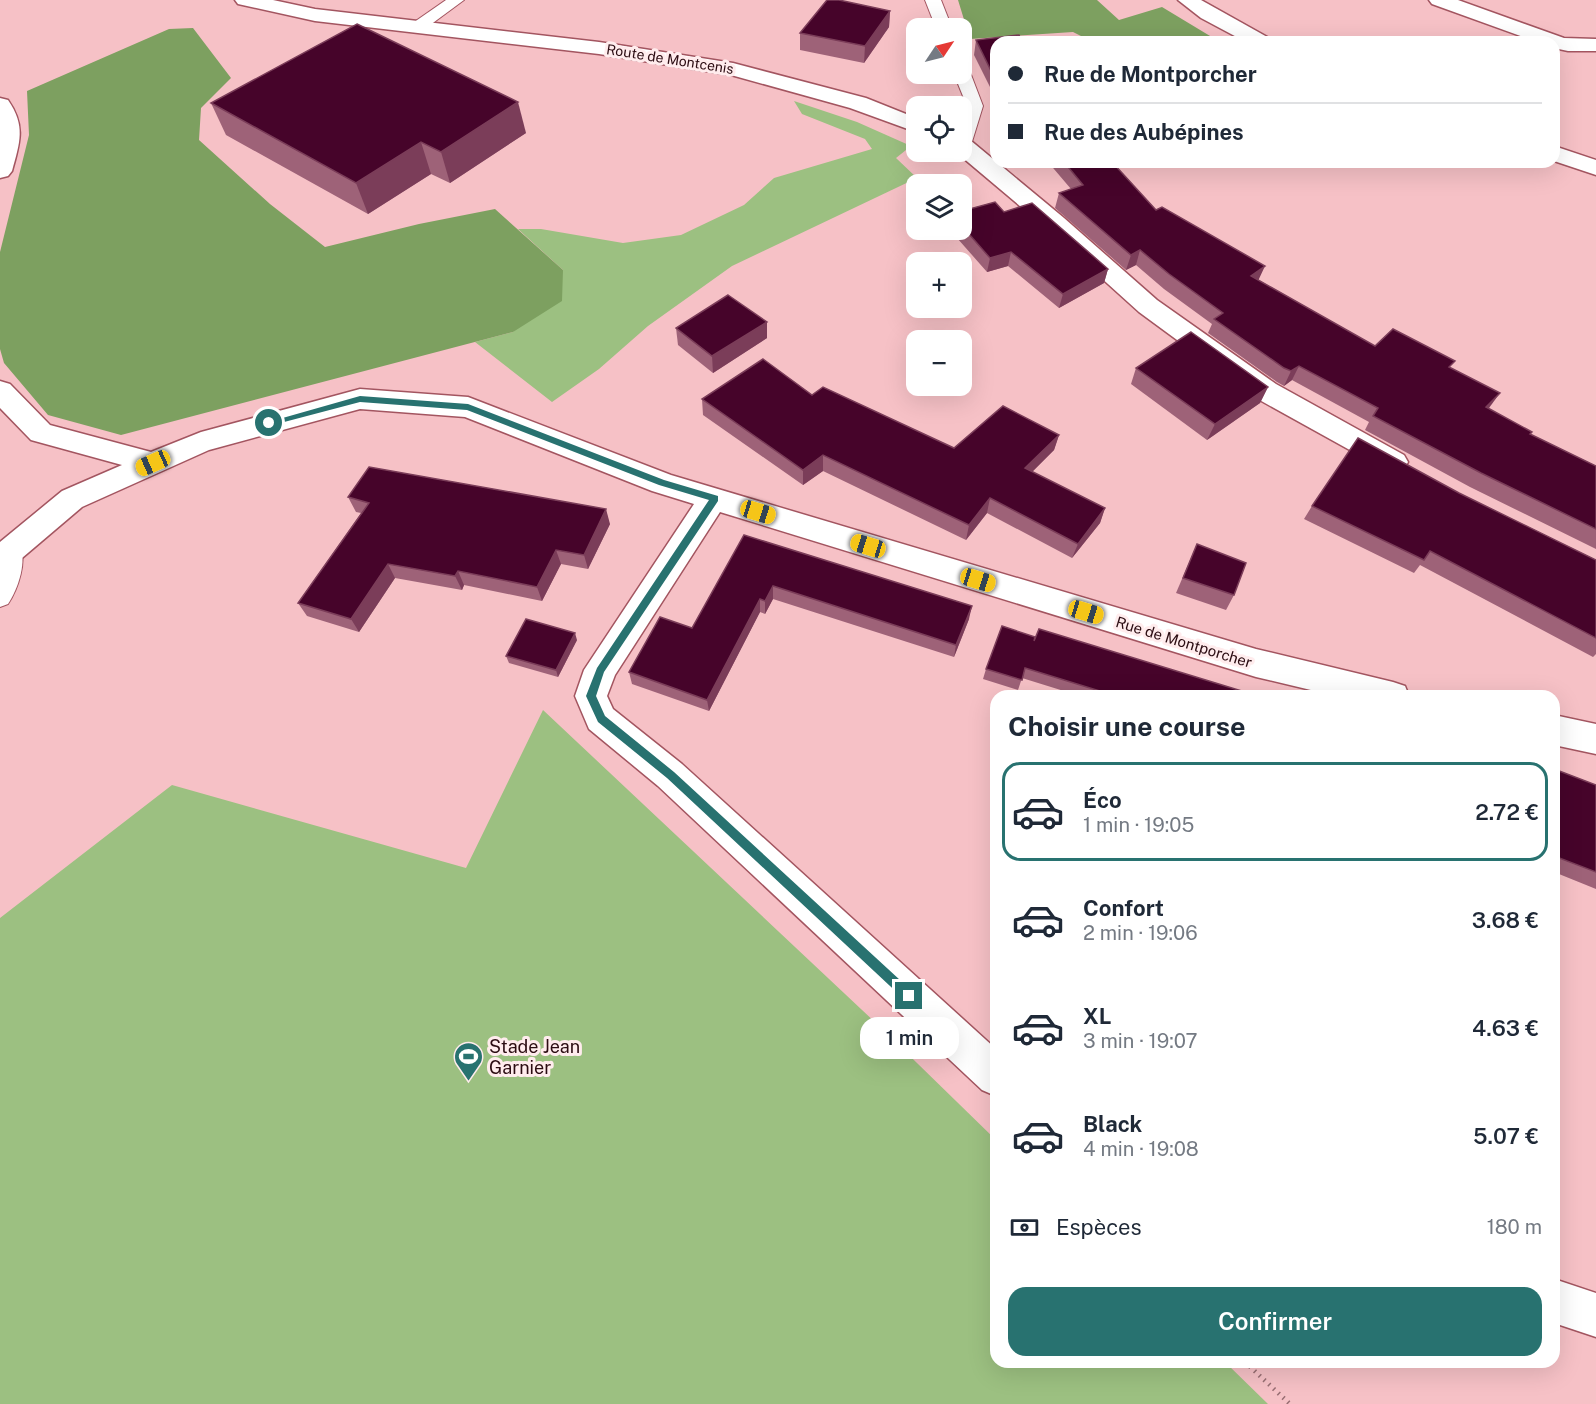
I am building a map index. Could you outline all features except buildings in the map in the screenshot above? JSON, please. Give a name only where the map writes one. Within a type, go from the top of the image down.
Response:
[{"type":"street","name":"Route de Montcenis","points":[[245,0],[315,15],[599,48],[733,69],[858,103],[906,120]]},
{"type":"street","points":[[1188,0],[1208,14],[1250,36]]},
{"type":"street","points":[[1440,0],[1540,36]]},
{"type":"street","points":[[1560,43],[1596,45]]},
{"type":"street","points":[[0,105],[6,112],[10,133],[0,171]]},
{"type":"street","points":[[972,153],[1148,306],[1266,391],[1418,475]]},
{"type":"street","points":[[1560,155],[1596,168]]},
{"type":"street","points":[[0,391],[41,433],[153,463]]},
{"type":"street","name":"Rue de Montporcher","points":[[6,553],[72,499],[201,442],[360,399],[468,407],[662,483],[1256,663],[1368,690]]},
{"type":"street","points":[[714,498],[600,670],[591,696],[602,719],[686,789],[990,1070]]},
{"type":"street","points":[[1560,731],[1596,739]]},
{"type":"street","points":[[1560,1303],[1596,1315]]},
{"type":"lane","points":[[416,28],[456,0]]},
{"type":"lane","points":[[933,0],[940,18]]},
{"type":"lane","points":[[972,98],[975,106],[972,115]]},
{"type":"lane","points":[[0,597],[6,587],[6,553]]},
{"type":"path","points":[[1251,1368],[1290,1404]]},
{"type":"green space","points":[[958,0],[1097,0],[1119,20],[1162,7],[1210,36],[1081,36],[1073,32],[972,39],[972,18],[964,18]]},
{"type":"green space","points":[[193,28],[231,78],[201,108],[199,140],[270,204],[325,247],[419,224],[495,209],[563,270],[562,301],[513,332],[121,435],[48,415],[4,363],[0,349],[0,252],[29,135],[27,91],[169,29]]},
{"type":"green space","points":[[794,101],[857,122],[906,144],[906,150],[896,158],[913,174],[906,174],[906,183],[732,266],[648,326],[599,369],[552,402],[475,342],[513,332],[563,270],[518,229],[541,229],[623,243],[681,235],[744,205],[774,178],[872,149],[865,139],[802,114]]},
{"type":"green space","name":"Stade Jean Garnier","points":[[543,710],[878,1025],[990,1134],[990,1368],[1231,1368],[1268,1404],[0,1404],[0,918],[172,785],[466,868]]},
{"type":"place","name":"Stade Jean Garnier","points":[[468,1082]]},
{"type":"route","points":[[269,423],[360,399],[468,407],[662,483],[714,498],[600,670],[591,696],[602,719],[670,775],[909,996]]}]
